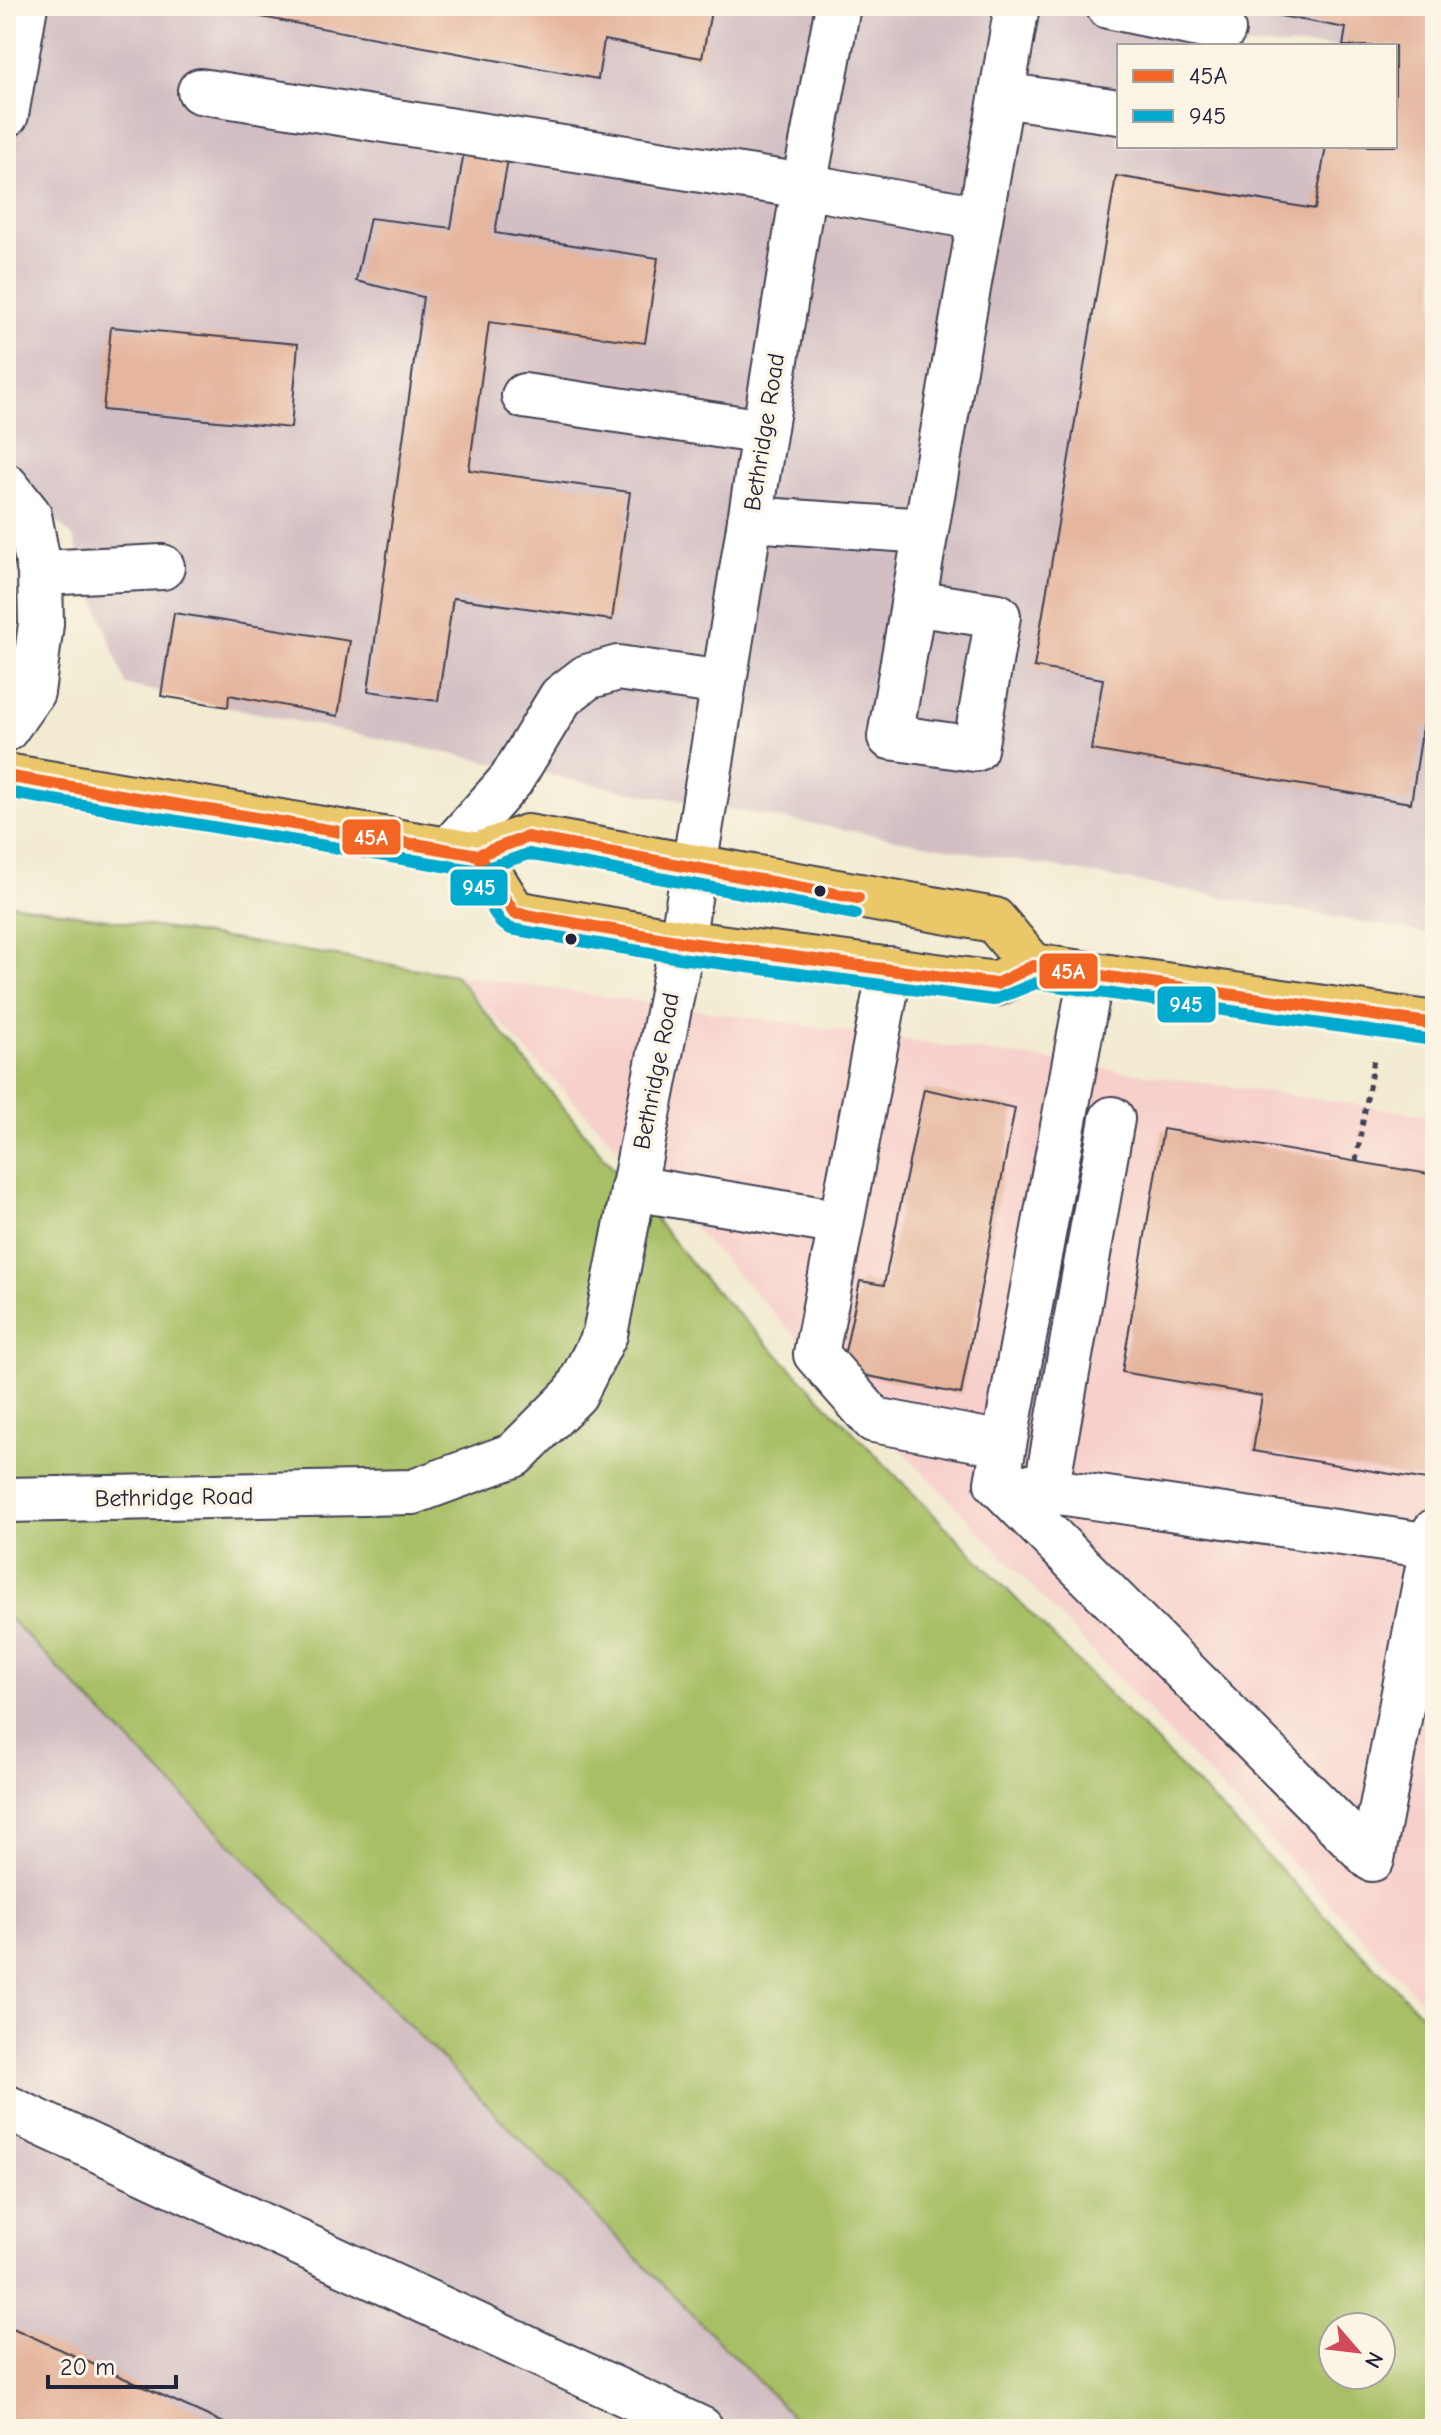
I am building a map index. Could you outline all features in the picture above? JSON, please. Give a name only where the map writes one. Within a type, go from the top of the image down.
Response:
[{"type":"main road","points":[[6,776],[463,853],[527,837],[694,870],[994,920],[1033,966]]},
{"type":"main road","points":[[463,853],[514,913],[682,942],[996,984],[1033,966],[1435,1024]]},
{"type":"street","points":[[6,115],[25,6]]},
{"type":"street","name":"Bethridge Road","points":[[6,1500],[413,1492],[514,1455],[575,1394],[605,1334],[682,942],[804,186],[838,6]]},
{"type":"street","points":[[913,603],[1017,6]]},
{"type":"street","points":[[1108,6],[1223,30]]},
{"type":"street","points":[[200,91],[804,186],[980,218]]},
{"type":"street","points":[[1002,95],[1117,112]]},
{"type":"street","points":[[524,396],[764,432]]},
{"type":"street","points":[[6,486],[29,515],[40,573],[41,624],[32,692],[6,729]]},
{"type":"street","points":[[750,519],[926,531]]},
{"type":"street","points":[[40,573],[162,567]]},
{"type":"street","points":[[463,853],[561,697],[587,677],[618,668],[723,683]]},
{"type":"street","points":[[890,969],[816,1354],[874,1420],[1000,1464],[1046,1491],[1434,1538],[1372,1859],[1000,1464]]},
{"type":"street","points":[[1000,1464],[1091,975]]},
{"type":"street","points":[[1046,1491],[1112,1119]]},
{"type":"street","points":[[633,1188],[841,1223]]},
{"type":"street","points":[[6,2107],[701,2429]]},
{"type":"path","points":[[1356,1161],[1381,1016]]},
{"type":"shaded area","points":[[6,6],[1435,6],[1435,935],[627,791],[126,685],[73,537],[6,472]]},
{"type":"shaded area","points":[[455,975],[1435,1116],[1435,2015]]},
{"type":"shaded area","points":[[6,1615],[805,2429],[6,2429]]},
{"type":"green space","points":[[6,903],[455,975],[705,1280],[1435,2028],[1435,2429],[805,2429],[6,1615]]},
{"type":"building","points":[[230,6],[712,6],[702,58],[604,40],[598,79],[229,11]]},
{"type":"building","points":[[1225,6],[1435,6],[1435,728],[1423,726],[1411,803],[1091,750],[1103,679],[1034,667],[1116,176],[1315,209],[1326,148],[1397,148],[1397,44],[1343,44],[1346,28]]},
{"type":"building","points":[[465,146],[509,154],[495,233],[658,258],[645,343],[489,322],[469,470],[630,492],[612,620],[453,598],[438,701],[368,691],[423,297],[356,281],[370,218],[451,228]]},
{"type":"building","points":[[111,327],[298,344],[291,428],[103,410]]},
{"type":"building","points":[[174,613],[350,641],[338,716],[229,695],[228,707],[161,696]]},
{"type":"building","points":[[924,1089],[1015,1108],[961,1394],[863,1375],[844,1356],[860,1281],[884,1285]]},
{"type":"building","points":[[1163,1129],[1435,1175],[1433,1481],[1253,1451],[1262,1396],[1122,1372]]},
{"type":"building","points":[[6,2325],[237,2429],[6,2429]]},
{"type":"transit line","name":"45A","points":[[6,776],[478,855],[514,913],[682,942],[996,984],[1033,966],[1435,1024]]},
{"type":"transit line","name":"945","points":[[6,792],[468,870],[501,923],[511,929],[680,958],[994,1000],[1036,983],[1433,1040]]},
{"type":"transit line","name":"45A","points":[[416,844],[478,855],[527,837],[858,898]]},
{"type":"transit line","name":"945","points":[[413,860],[479,871],[528,854],[855,914]]}]
